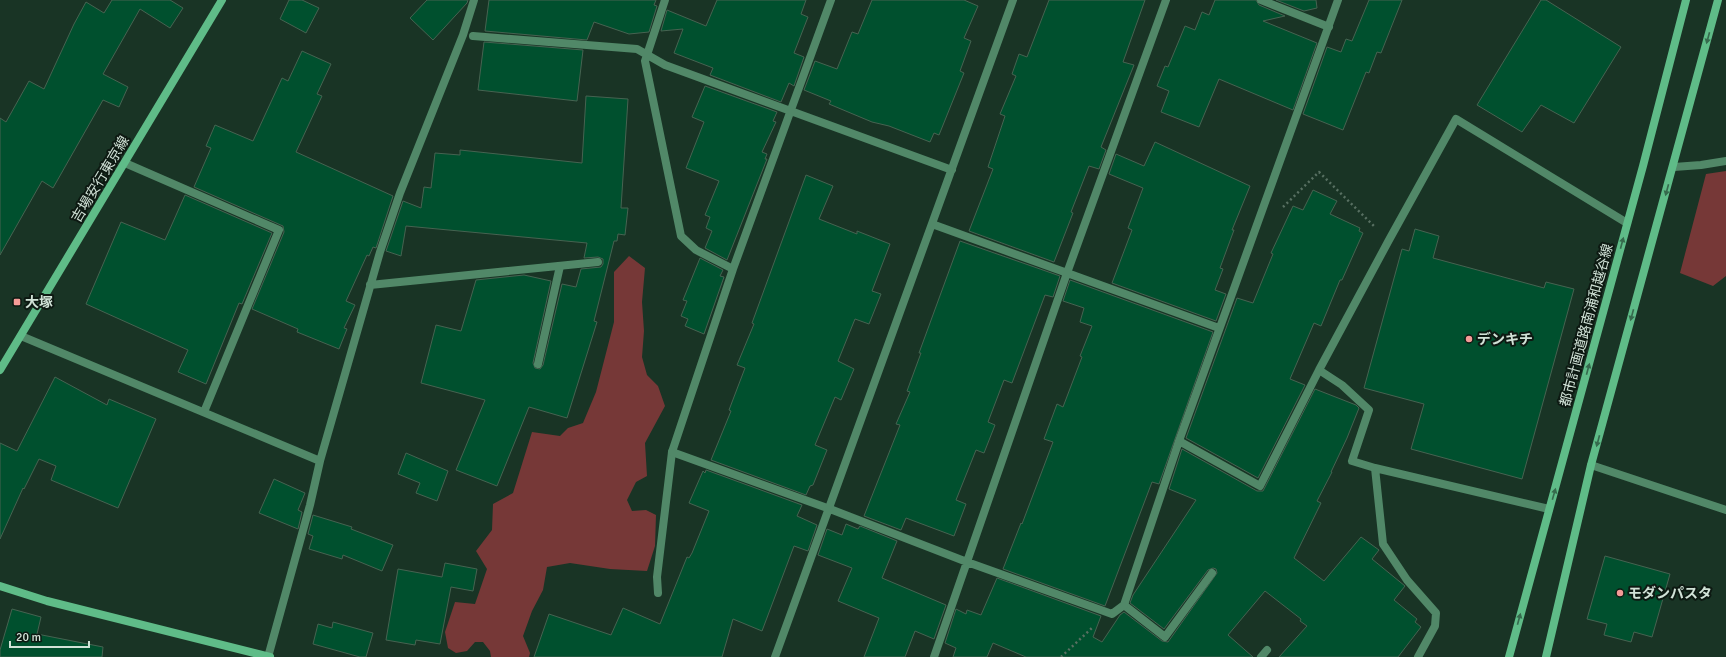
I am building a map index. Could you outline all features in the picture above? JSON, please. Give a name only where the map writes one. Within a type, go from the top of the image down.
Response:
[{"type":"street","name":"吉場安行東京線","points":[[0,370],[222,0]]},
{"type":"street","points":[[0,586],[48,601],[269,657],[310,505],[320,461],[370,285],[400,193],[458,49],[474,0]]},
{"type":"street","points":[[665,0],[645,60],[681,236],[696,250],[733,269]]},
{"type":"street","points":[[658,593],[657,577],[672,452],[733,269],[831,0]]},
{"type":"street","points":[[775,657],[830,509],[1013,0]]},
{"type":"street","points":[[934,657],[1067,273],[1166,0]]},
{"type":"street","points":[[1261,0],[1329,27]]},
{"type":"street","points":[[672,452],[1112,614],[1124,605],[1179,441],[1338,0]]},
{"type":"street","name":"都市計画道路南浦和越谷線","points":[[1509,657],[1686,0]]},
{"type":"street","points":[[1546,657],[1591,465],[1674,167],[1718,0]]},
{"type":"street","points":[[473,36],[637,49],[666,65],[952,170]]},
{"type":"street","points":[[1179,441],[1260,486],[1319,370],[1456,119],[1627,223]]},
{"type":"street","points":[[1674,167],[1726,161]]},
{"type":"street","points":[[125,163],[280,230],[204,412]]},
{"type":"street","points":[[932,224],[1219,328]]},
{"type":"street","points":[[370,285],[598,262]]},
{"type":"street","points":[[538,364],[560,266]]},
{"type":"street","points":[[21,336],[320,461]]},
{"type":"street","points":[[1319,370],[1342,385],[1369,410],[1352,461],[1375,468],[1550,509]]},
{"type":"street","points":[[1591,465],[1726,510]]},
{"type":"street","points":[[1375,468],[1383,544],[1407,580],[1436,613],[1435,626],[1418,657]]},
{"type":"street","points":[[1124,605],[1165,637],[1212,572]]},
{"type":"street","points":[[1261,657],[1267,650]]},
{"type":"path","points":[[1263,206],[1278,213],[1319,172],[1389,240]]},
{"type":"path","points":[[1061,657],[1108,613]]},
{"type":"shaded area","points":[[1726,171],[1726,276],[1713,286],[1680,273],[1706,174]]},
{"type":"shaded area","points":[[629,256],[645,268],[642,302],[644,331],[642,357],[647,375],[658,386],[665,406],[645,443],[647,476],[636,482],[627,500],[632,511],[646,510],[656,515],[655,546],[647,571],[610,569],[570,563],[547,567],[543,590],[532,611],[523,636],[530,653],[529,657],[491,657],[490,651],[483,642],[475,642],[467,651],[456,653],[448,648],[445,632],[455,602],[475,604],[487,569],[476,551],[492,530],[493,504],[513,493],[532,432],[560,436],[568,428],[583,423],[596,392],[614,322],[614,272]]},
{"type":"building","points":[[112,0],[170,0],[183,8],[170,28],[140,9],[103,74],[128,87],[119,107],[103,100],[53,188],[42,181],[0,255],[0,118],[6,122],[29,81],[44,89],[74,24],[86,2],[104,13]]},
{"type":"building","points":[[289,0],[302,0],[319,8],[306,33],[280,19]]},
{"type":"building","points":[[427,0],[468,0],[467,3],[433,40],[410,18]]},
{"type":"building","points":[[489,0],[656,0],[654,5],[657,6],[649,32],[629,34],[594,22],[587,40],[485,31]]},
{"type":"building","points":[[717,0],[806,0],[801,14],[808,17],[794,53],[804,57],[794,86],[789,83],[781,102],[710,75],[713,68],[674,53],[683,29],[661,31],[667,10],[706,26]]},
{"type":"building","points":[[872,0],[964,0],[978,6],[964,38],[971,41],[960,71],[964,73],[939,135],[934,133],[930,142],[889,126],[872,122],[829,104],[831,101],[804,90],[815,61],[837,69],[852,32],[858,34]]},
{"type":"building","points":[[1049,0],[1145,0],[1123,62],[1134,65],[1101,147],[1106,150],[1099,169],[1089,166],[1054,262],[969,231],[993,169],[988,167],[1005,116],[1000,114],[1016,76],[1012,74],[1019,54],[1027,57]]},
{"type":"building","points":[[1215,0],[1256,0],[1259,5],[1285,16],[1263,21],[1317,43],[1293,110],[1219,79],[1199,127],[1161,112],[1169,91],[1157,86],[1165,66],[1168,67],[1185,26],[1195,30],[1202,12],[1209,15]]},
{"type":"building","points":[[1276,0],[1316,0],[1317,8],[1304,11]]},
{"type":"building","points":[[1369,0],[1402,0],[1381,53],[1377,52],[1369,73],[1366,72],[1343,130],[1303,114],[1327,47],[1341,52],[1346,39],[1352,41]]},
{"type":"building","points":[[1541,0],[1546,0],[1621,47],[1574,123],[1541,105],[1522,132],[1477,105]]},
{"type":"building","points":[[484,42],[583,50],[577,101],[478,90]]},
{"type":"building","points":[[302,51],[331,64],[317,94],[322,96],[296,152],[393,196],[376,248],[373,247],[369,256],[367,255],[346,301],[355,305],[344,328],[347,329],[339,349],[297,332],[298,329],[252,309],[284,232],[283,226],[194,187],[211,148],[206,146],[215,125],[253,141],[282,78],[288,81]]},
{"type":"building","points":[[705,86],[777,112],[773,121],[776,122],[762,152],[767,154],[765,159],[767,159],[727,260],[705,248],[712,231],[706,228],[710,217],[705,215],[719,181],[686,168],[704,122],[692,117]]},
{"type":"building","points":[[586,96],[628,99],[621,208],[628,208],[625,235],[618,234],[617,241],[614,241],[594,321],[597,322],[567,418],[529,407],[497,486],[456,470],[485,400],[421,383],[436,325],[461,331],[476,280],[524,275],[551,281],[533,363],[535,368],[540,369],[543,365],[562,284],[576,287],[581,269],[601,267],[603,264],[603,259],[598,257],[584,258],[587,243],[406,226],[401,256],[386,251],[403,201],[421,208],[424,187],[431,188],[435,153],[460,155],[460,150],[582,163]]},
{"type":"building","points":[[1155,142],[1250,186],[1232,230],[1234,230],[1220,268],[1223,269],[1215,290],[1226,294],[1216,321],[1112,283],[1132,230],[1128,228],[1143,188],[1109,174],[1116,154],[1144,166]]},
{"type":"building","points":[[806,175],[833,186],[819,219],[857,234],[857,231],[890,244],[872,291],[881,294],[869,324],[855,319],[838,361],[854,369],[841,400],[835,397],[815,445],[827,450],[813,485],[810,486],[806,495],[711,460],[731,411],[729,410],[745,368],[737,365],[754,324],[752,323]]},
{"type":"building","points":[[1313,190],[1337,201],[1330,214],[1360,228],[1359,231],[1363,233],[1342,280],[1340,280],[1321,326],[1314,323],[1290,379],[1305,385],[1258,478],[1186,438],[1237,298],[1253,303],[1273,254],[1271,253],[1293,206],[1303,210]]},
{"type":"building","points":[[185,195],[272,233],[242,304],[239,303],[206,384],[178,372],[188,350],[86,304],[121,222],[165,240]]},
{"type":"building","name":"デンキチ","points":[[1415,229],[1439,236],[1433,258],[1544,288],[1546,282],[1574,289],[1522,479],[1411,449],[1424,404],[1364,388],[1402,249],[1409,251]]},
{"type":"building","points":[[960,241],[1060,276],[1053,297],[1045,295],[1012,383],[1004,380],[988,422],[995,425],[984,453],[976,450],[956,500],[966,504],[954,536],[906,518],[901,530],[864,516],[900,425],[896,424],[910,392],[907,391],[921,353],[919,353]]},
{"type":"building","points":[[700,258],[723,270],[720,276],[724,277],[704,334],[685,326],[688,319],[681,316],[687,301],[683,300]]},
{"type":"building","points":[[1070,280],[1213,332],[1159,484],[1152,482],[1105,606],[1003,569],[1053,442],[1044,439],[1057,404],[1063,407],[1092,326],[1080,322],[1084,308],[1063,301]]},
{"type":"building","points":[[55,377],[107,405],[109,399],[156,419],[118,508],[51,480],[56,466],[39,459],[24,489],[23,488],[0,539],[0,443],[17,451]]},
{"type":"building","points":[[1315,389],[1356,405],[1359,408],[1332,472],[1317,501],[1321,503],[1294,558],[1324,581],[1361,537],[1379,550],[1372,559],[1405,586],[1394,600],[1417,619],[1415,622],[1421,627],[1398,657],[1279,657],[1307,626],[1300,621],[1301,619],[1265,591],[1228,635],[1253,657],[1026,657],[993,643],[987,657],[953,657],[956,648],[945,643],[956,609],[966,614],[967,610],[981,615],[997,578],[1101,616],[1093,637],[1102,642],[1120,615],[1124,612],[1162,641],[1168,642],[1217,573],[1216,569],[1213,568],[1208,570],[1164,629],[1130,603],[1133,595],[1196,500],[1169,489],[1182,449],[1257,491],[1263,491]]},
{"type":"building","points":[[406,453],[448,471],[437,501],[416,493],[420,483],[398,474]]},
{"type":"building","points":[[706,470],[802,505],[797,516],[817,525],[808,551],[794,546],[762,631],[733,619],[722,657],[534,657],[549,614],[611,635],[623,608],[660,624],[687,557],[689,558],[692,553],[709,511],[689,503],[703,471],[705,473]]},
{"type":"building","points":[[274,479],[305,493],[298,510],[302,512],[298,529],[259,513]]},
{"type":"building","points":[[313,515],[352,527],[351,529],[393,545],[382,571],[343,555],[342,559],[309,549],[313,536],[308,534]]},
{"type":"building","points":[[846,524],[858,529],[860,526],[897,541],[882,578],[946,605],[934,639],[915,631],[905,657],[864,657],[879,618],[838,601],[852,568],[818,555],[827,529],[842,535]]},
{"type":"building","points":[[1605,556],[1670,574],[1652,637],[1634,632],[1631,642],[1604,635],[1607,624],[1587,619]]},
{"type":"building","points":[[445,563],[477,569],[473,591],[451,587],[440,644],[416,640],[415,645],[386,640],[398,569],[442,577]]},
{"type":"building","points":[[12,609],[41,617],[37,634],[103,647],[102,657],[0,657],[0,650]]},
{"type":"building","points":[[333,622],[373,633],[366,657],[360,657],[313,644],[318,624],[332,628]]},
{"type":"place","name":"大塚","points":[[17,302]]},
{"type":"place","name":"デンキチ","points":[[1469,339]]},
{"type":"place","name":"モダンパスタ","points":[[1620,593]]}]
